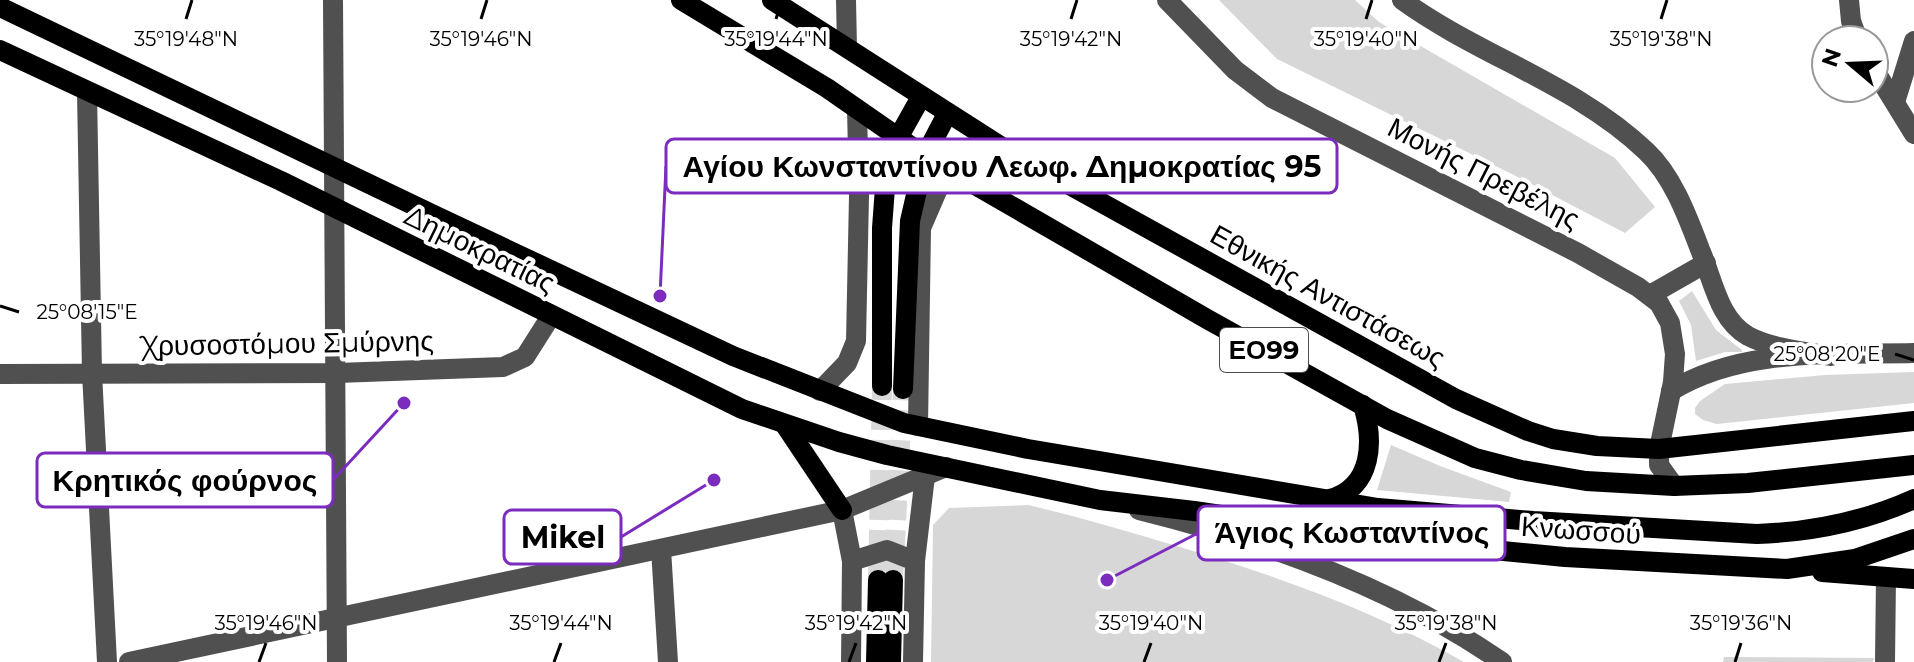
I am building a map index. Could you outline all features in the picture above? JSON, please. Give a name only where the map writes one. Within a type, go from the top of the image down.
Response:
[{"type":"main road","name":"ΕΟ99","points":[[681,0],[827,88],[925,156],[1207,319],[1439,443],[1496,464],[1586,481],[1674,486],[1748,483],[1914,465]]},
{"type":"main road","name":"Εθνικής Αντιστάσεως","points":[[772,0],[947,114],[1154,233],[1429,384],[1505,422],[1577,444],[1659,449],[1914,421]]},
{"type":"main road","name":"Δημοκρατίας","points":[[0,7],[733,356],[889,418],[918,426]]},
{"type":"main road","name":"Δημοκρατίας","points":[[0,50],[335,208],[742,409],[862,449],[946,467]]},
{"type":"main road","points":[[882,386],[883,201],[887,166],[898,138],[921,97]]},
{"type":"main road","points":[[903,389],[909,231],[925,156],[947,114]]},
{"type":"main road","points":[[1330,499],[1358,482],[1366,466],[1371,434],[1363,405]]},
{"type":"main road","points":[[785,425],[842,510]]},
{"type":"main road","points":[[918,426],[1028,449],[1378,508],[1533,521],[1757,534],[1807,531],[1848,523],[1914,499]]},
{"type":"main road","name":"Κνωσσού","points":[[946,467],[1100,500],[1448,547],[1914,579]]},
{"type":"main road","points":[[1855,559],[1914,539]]},
{"type":"main road","points":[[1855,559],[1914,556]]},
{"type":"main road","name":"Κνωσσού","points":[[1787,569],[1855,559]]},
{"type":"main road","points":[[876,662],[885,580],[891,662]]},
{"type":"street","points":[[333,0],[337,662]]},
{"type":"street","points":[[846,0],[847,47]]},
{"type":"street","name":"Μονής Πρεβέλης","points":[[1167,0],[1235,70],[1272,98],[1578,253],[1650,295],[1667,313],[1675,354],[1659,449]]},
{"type":"street","points":[[1402,0],[1462,39],[1608,119],[1639,144],[1652,157],[1671,186],[1706,263],[1720,303],[1739,330],[1769,344],[1831,356]]},
{"type":"street","points":[[1849,0],[1852,24]]},
{"type":"street","points":[[1895,102],[1914,41]]},
{"type":"street","points":[[87,92],[92,373],[107,662]]},
{"type":"street","points":[[1890,94],[1914,134]]},
{"type":"street","points":[[820,391],[847,363],[856,341],[857,109]]},
{"type":"street","points":[[918,426],[921,228],[947,168]]},
{"type":"street","points":[[1650,295],[1706,263]]},
{"type":"street","name":"Χρυσοστόμου Σμύρνης","points":[[0,374],[337,373],[509,366],[530,352],[551,316]]},
{"type":"street","points":[[1671,391],[1697,376],[1741,363],[1914,353]]},
{"type":"street","points":[[1659,449],[1659,465],[1674,486]]},
{"type":"street","points":[[129,662],[842,510],[946,467]]},
{"type":"street","points":[[913,662],[915,561],[925,476]]},
{"type":"street","points":[[1100,500],[1225,536],[1334,574],[1439,624],[1502,662]]},
{"type":"street","points":[[842,510],[852,561],[851,662]]},
{"type":"street","points":[[661,549],[668,662]]},
{"type":"street","points":[[852,561],[887,550],[915,561]]},
{"type":"street","points":[[1885,662],[1886,577]]},
{"type":"shaded area","points":[[1219,0],[1355,0],[1379,22],[1615,158],[1655,207],[1625,233],[1277,59]]},
{"type":"shaded area","points":[[1692,291],[1716,330],[1742,352],[1725,352],[1696,361],[1691,325],[1679,301]]},
{"type":"shaded area","points":[[1914,372],[1914,403],[1717,424],[1695,414],[1700,401],[1725,384],[1825,375]]},
{"type":"shaded area","points":[[1391,445],[1511,492],[1509,502],[1377,490]]},
{"type":"shaded area","points":[[1028,505],[1082,518],[1283,581],[1393,625],[1464,662],[931,662],[933,525],[949,508]]},
{"type":"shaded area","points":[[1724,657],[1874,658],[1873,662],[1723,662]]},
{"type":"tunnel","points":[[878,580],[882,386]]},
{"type":"tunnel","points":[[893,580],[903,389]]},
{"type":"place","name":"Αγίου Κωνσταντίνου Λεωφ. Δημοκρατίας 95","points":[[660,296]]},
{"type":"place","name":"Κρητικός φούρνος","points":[[404,403]]},
{"type":"place","name":"Mikel","points":[[714,480]]},
{"type":"place","name":"Άγιος Κωσταντίνος","points":[[1107,580]]}]
